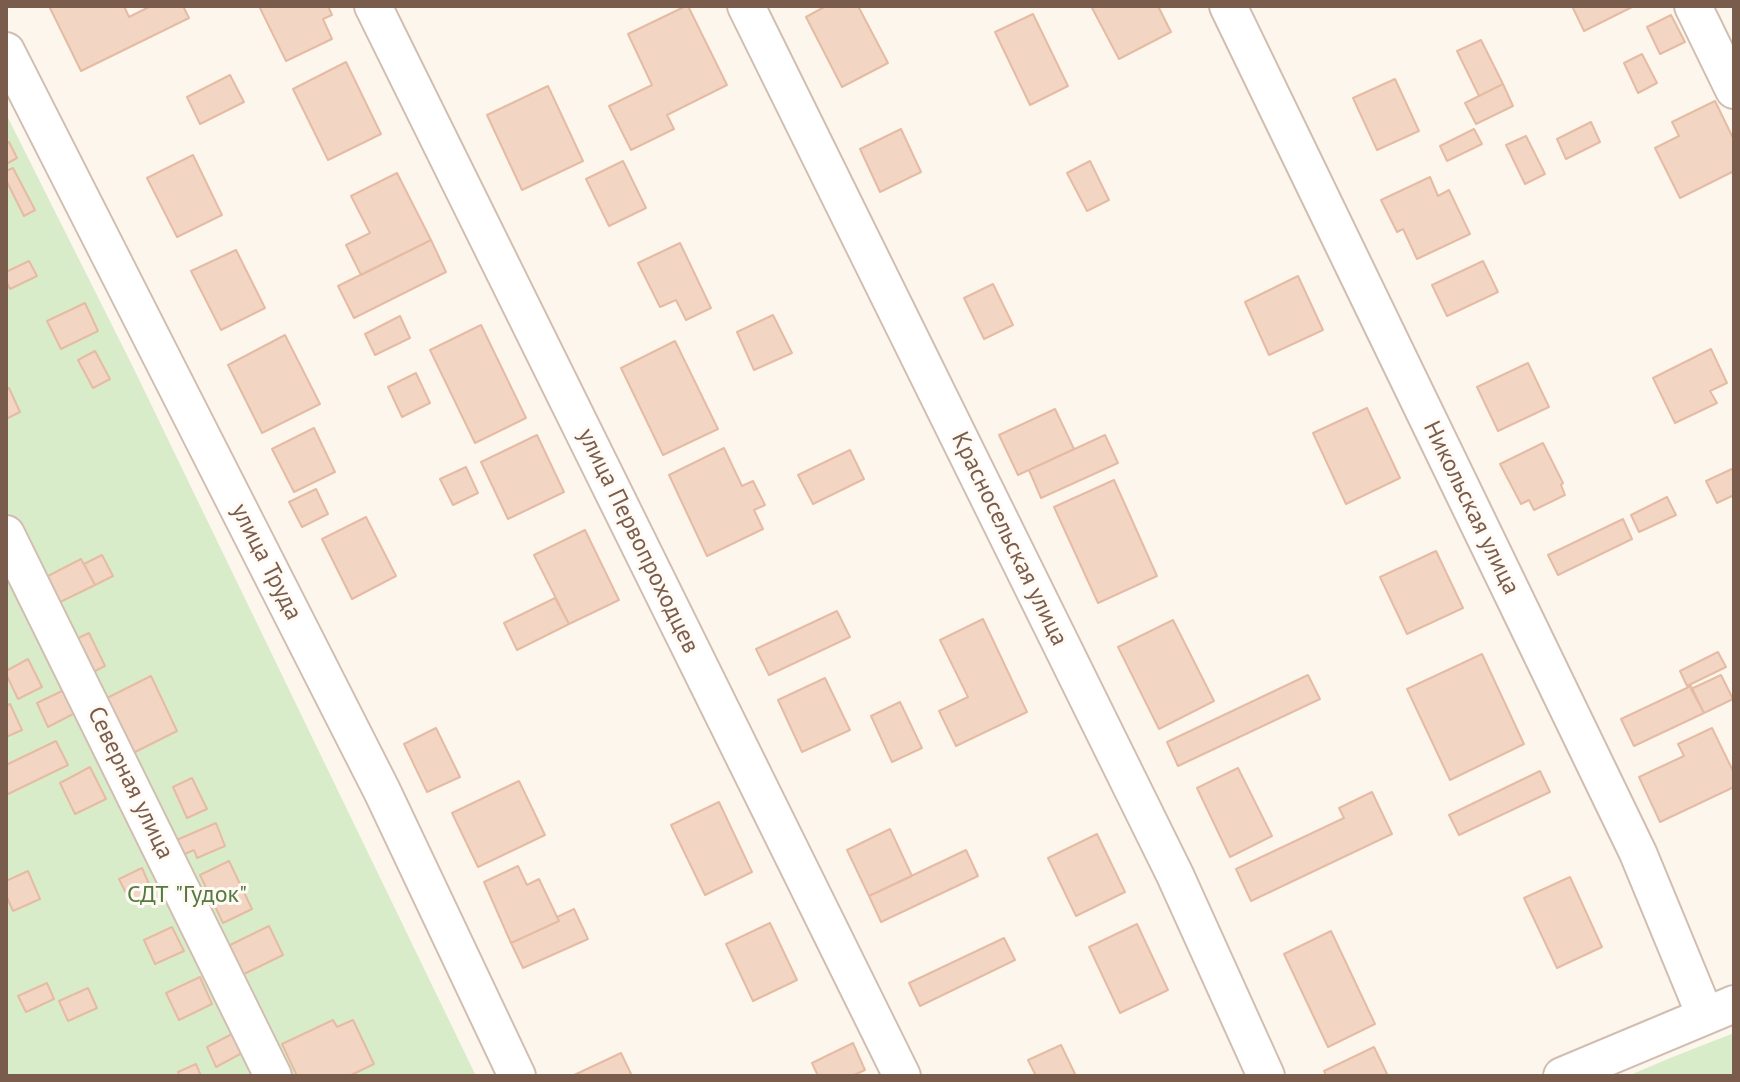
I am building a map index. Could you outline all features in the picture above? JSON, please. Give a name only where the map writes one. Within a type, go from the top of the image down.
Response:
[{"type":"street","name":"улица Первопроходцев","points":[[373,6],[902,1076]]},
{"type":"street","name":"Красносельская улица","points":[[746,6],[1175,875],[1266,1076]]},
{"type":"street","name":"Никольская улица","points":[[1228,6],[1638,853],[1719,1009]]},
{"type":"street","points":[[1693,6],[1734,90]]},
{"type":"street","name":"улица Труда","points":[[6,51],[382,791],[517,1076]]},
{"type":"street","name":"Северная улица","points":[[6,534],[273,1076]]},
{"type":"street","points":[[1562,1076],[1719,1009]]},
{"type":"green space","name":"СДТ \"Гудок\"","points":[[6,114],[131,363],[476,1076],[6,1076]]},
{"type":"green space","points":[[1734,1033],[1734,1076],[1628,1076],[1670,1058]]},
{"type":"building","points":[[49,6],[124,6],[129,17],[151,6],[183,6],[189,18],[81,71]]},
{"type":"building","points":[[259,6],[328,6],[332,15],[323,19],[332,39],[286,61]]},
{"type":"building","points":[[686,6],[727,85],[667,115],[674,129],[631,150],[609,106],[652,85],[628,34]]},
{"type":"building","points":[[826,6],[858,6],[888,63],[842,87],[806,17]]},
{"type":"building","points":[[1091,6],[1158,6],[1171,32],[1119,59]]},
{"type":"building","points":[[1572,6],[1634,6],[1584,31]]},
{"type":"building","points":[[1033,14],[1068,86],[1030,105],[995,32]]},
{"type":"building","points":[[1671,15],[1685,42],[1660,54],[1647,27]]},
{"type":"building","points":[[1481,40],[1503,84],[1479,96],[1457,51]]},
{"type":"building","points":[[1642,54],[1657,83],[1638,93],[1624,63]]},
{"type":"building","points":[[346,62],[381,134],[328,160],[293,89]]},
{"type":"building","points":[[230,75],[244,102],[200,124],[187,97]]},
{"type":"building","points":[[1395,79],[1419,131],[1377,150],[1353,98]]},
{"type":"building","points":[[1503,84],[1513,106],[1476,124],[1465,103]]},
{"type":"building","points":[[548,86],[583,161],[522,190],[487,115]]},
{"type":"building","points":[[1715,101],[1734,140],[1734,171],[1680,198],[1655,148],[1679,136],[1672,122]]},
{"type":"building","points":[[1591,122],[1600,142],[1566,159],[1557,139]]},
{"type":"building","points":[[901,129],[921,172],[880,192],[860,149]]},
{"type":"building","points":[[1474,129],[1482,144],[1447,161],[1440,146]]},
{"type":"building","points":[[1526,136],[1545,174],[1525,184],[1506,145]]},
{"type":"building","points":[[9,142],[17,158],[6,164],[6,143]]},
{"type":"building","points":[[193,155],[222,215],[177,237],[147,178]]},
{"type":"building","points":[[623,161],[646,208],[609,226],[586,179]]},
{"type":"building","points":[[1090,161],[1109,200],[1087,211],[1067,173]]},
{"type":"building","points":[[13,168],[35,210],[24,216],[6,180],[6,171]]},
{"type":"building","points":[[397,173],[431,240],[361,275],[346,245],[370,233],[351,196]]},
{"type":"building","points":[[1430,177],[1438,196],[1449,190],[1470,234],[1417,259],[1403,229],[1397,232],[1381,200]]},
{"type":"building","points":[[431,240],[446,272],[354,318],[338,286]]},
{"type":"building","points":[[680,243],[711,308],[686,320],[676,300],[660,307],[638,263]]},
{"type":"building","points":[[236,250],[265,308],[221,330],[191,271]]},
{"type":"building","points":[[29,261],[37,276],[10,289],[6,272]]},
{"type":"building","points":[[1483,261],[1498,292],[1447,316],[1432,285]]},
{"type":"building","points":[[1298,276],[1323,330],[1269,355],[1245,302]]},
{"type":"building","points":[[993,284],[1013,325],[984,339],[964,298]]},
{"type":"building","points":[[85,303],[98,331],[61,349],[47,321]]},
{"type":"building","points":[[773,315],[792,353],[754,370],[737,332]]},
{"type":"building","points":[[400,316],[410,338],[375,355],[365,334]]},
{"type":"building","points":[[481,325],[526,418],[475,443],[430,350]]},
{"type":"building","points":[[285,335],[320,404],[262,433],[228,365]]},
{"type":"building","points":[[675,341],[718,429],[663,455],[621,368]]},
{"type":"building","points":[[1711,349],[1727,383],[1710,391],[1717,403],[1675,423],[1653,378]]},
{"type":"building","points":[[95,351],[110,379],[93,388],[78,360]]},
{"type":"building","points":[[1528,363],[1549,407],[1498,431],[1477,387]]},
{"type":"building","points":[[416,373],[430,403],[402,417],[388,387]]},
{"type":"building","points":[[9,388],[20,412],[6,419],[6,389]]},
{"type":"building","points":[[1367,408],[1400,478],[1346,504],[1313,433]]},
{"type":"building","points":[[1055,409],[1074,449],[1018,475],[999,435]]},
{"type":"building","points":[[314,428],[335,472],[294,492],[272,449]]},
{"type":"building","points":[[537,435],[564,492],[508,519],[481,462]]},
{"type":"building","points":[[1105,435],[1118,463],[1041,498],[1029,470]]},
{"type":"building","points":[[1543,443],[1563,483],[1565,495],[1534,510],[1529,500],[1521,504],[1500,464]]},
{"type":"building","points":[[724,448],[742,486],[753,481],[765,505],[754,510],[763,529],[707,556],[669,475]]},
{"type":"building","points":[[850,450],[864,479],[813,504],[798,475]]},
{"type":"building","points":[[466,467],[478,493],[453,505],[440,479]]},
{"type":"building","points":[[1734,468],[1734,495],[1717,503],[1706,481]]},
{"type":"building","points":[[1114,480],[1157,576],[1098,603],[1054,507]]},
{"type":"building","points":[[316,489],[328,514],[302,527],[289,502]]},
{"type":"building","points":[[1667,497],[1676,515],[1639,532],[1631,515]]},
{"type":"building","points":[[366,517],[396,576],[352,599],[322,539]]},
{"type":"building","points":[[1623,519],[1632,539],[1558,575],[1548,555]]},
{"type":"building","points":[[585,530],[619,600],[569,624],[534,555]]},
{"type":"building","points":[[1436,551],[1463,608],[1407,634],[1380,577]]},
{"type":"building","points":[[102,555],[113,576],[95,585],[84,564]]},
{"type":"building","points":[[81,559],[95,585],[60,602],[48,576]]},
{"type":"building","points":[[555,598],[569,624],[517,650],[504,623]]},
{"type":"building","points":[[837,611],[850,637],[769,675],[756,649]]},
{"type":"building","points":[[983,619],[1027,712],[956,746],[939,711],[968,697],[940,640]]},
{"type":"building","points":[[1173,620],[1214,701],[1159,729],[1118,647]]},
{"type":"building","points":[[89,633],[105,666],[91,673],[74,640]]},
{"type":"building","points":[[1718,652],[1726,667],[1687,686],[1680,671]]},
{"type":"building","points":[[1482,654],[1524,744],[1450,780],[1407,689]]},
{"type":"building","points":[[28,659],[42,687],[18,699],[6,671]]},
{"type":"building","points":[[1308,675],[1320,699],[1178,766],[1167,742]]},
{"type":"building","points":[[1721,675],[1733,699],[1704,713],[1691,689]]},
{"type":"building","points":[[151,676],[177,731],[131,754],[105,699]]},
{"type":"building","points":[[825,678],[850,730],[802,752],[778,700]]},
{"type":"building","points":[[1691,686],[1704,713],[1634,746],[1621,719]]},
{"type":"building","points":[[64,690],[75,713],[48,727],[37,703]]},
{"type":"building","points":[[900,702],[922,748],[892,762],[871,716]]},
{"type":"building","points":[[10,704],[22,730],[6,737],[6,706]]},
{"type":"building","points":[[436,728],[460,777],[427,792],[404,744]]},
{"type":"building","points":[[1712,728],[1734,773],[1734,787],[1660,822],[1639,777],[1684,756],[1678,744]]},
{"type":"building","points":[[56,741],[68,765],[6,795],[6,765]]},
{"type":"building","points":[[90,767],[106,799],[75,814],[60,783]]},
{"type":"building","points":[[1238,768],[1272,836],[1230,857],[1197,788]]},
{"type":"building","points":[[1540,771],[1550,792],[1459,835],[1449,815]]},
{"type":"building","points":[[192,778],[207,809],[187,818],[173,787]]},
{"type":"building","points":[[519,781],[545,835],[478,867],[452,813]]},
{"type":"building","points":[[1372,792],[1392,834],[1251,901],[1236,869],[1344,818],[1339,808]]},
{"type":"building","points":[[719,802],[752,872],[705,895],[671,825]]},
{"type":"building","points":[[216,823],[225,846],[197,858],[194,850],[178,857],[172,842]]},
{"type":"building","points":[[890,829],[912,876],[869,896],[847,850]]},
{"type":"building","points":[[1097,834],[1125,892],[1076,916],[1048,858]]},
{"type":"building","points":[[966,850],[978,876],[881,922],[869,896]]},
{"type":"building","points":[[229,861],[252,909],[223,923],[200,875]]},
{"type":"building","points":[[518,866],[527,885],[539,879],[559,921],[511,943],[484,882]]},
{"type":"building","points":[[142,868],[153,893],[131,903],[119,879]]},
{"type":"building","points":[[28,871],[40,899],[13,911],[6,895],[6,881]]},
{"type":"building","points":[[1570,877],[1602,947],[1557,968],[1524,898]]},
{"type":"building","points":[[574,909],[588,939],[523,968],[511,943],[559,921],[557,917]]},
{"type":"building","points":[[770,923],[797,980],[753,1001],[726,944]]},
{"type":"building","points":[[1137,924],[1168,990],[1120,1013],[1089,947]]},
{"type":"building","points":[[269,926],[283,955],[240,976],[226,947]]},
{"type":"building","points":[[172,927],[184,951],[155,964],[144,940]]},
{"type":"building","points":[[1331,931],[1375,1024],[1328,1047],[1284,954]]},
{"type":"building","points":[[1004,938],[1015,960],[920,1006],[909,983]]},
{"type":"building","points":[[200,977],[212,1004],[179,1020],[166,993]]},
{"type":"building","points":[[47,983],[54,999],[26,1012],[18,996]]},
{"type":"building","points":[[88,988],[97,1008],[68,1021],[59,1001]]},
{"type":"building","points":[[333,1020],[337,1027],[353,1020],[374,1064],[349,1076],[297,1076],[282,1044]]},
{"type":"building","points":[[232,1034],[242,1053],[216,1067],[207,1047]]},
{"type":"building","points":[[853,1043],[865,1070],[852,1076],[818,1076],[812,1063]]},
{"type":"building","points":[[1061,1045],[1076,1076],[1036,1076],[1028,1060]]},
{"type":"building","points":[[1374,1047],[1388,1076],[1326,1076],[1324,1071]]},
{"type":"building","points":[[621,1053],[632,1076],[572,1076]]},
{"type":"building","points":[[196,1064],[201,1076],[180,1076],[178,1072]]}]
